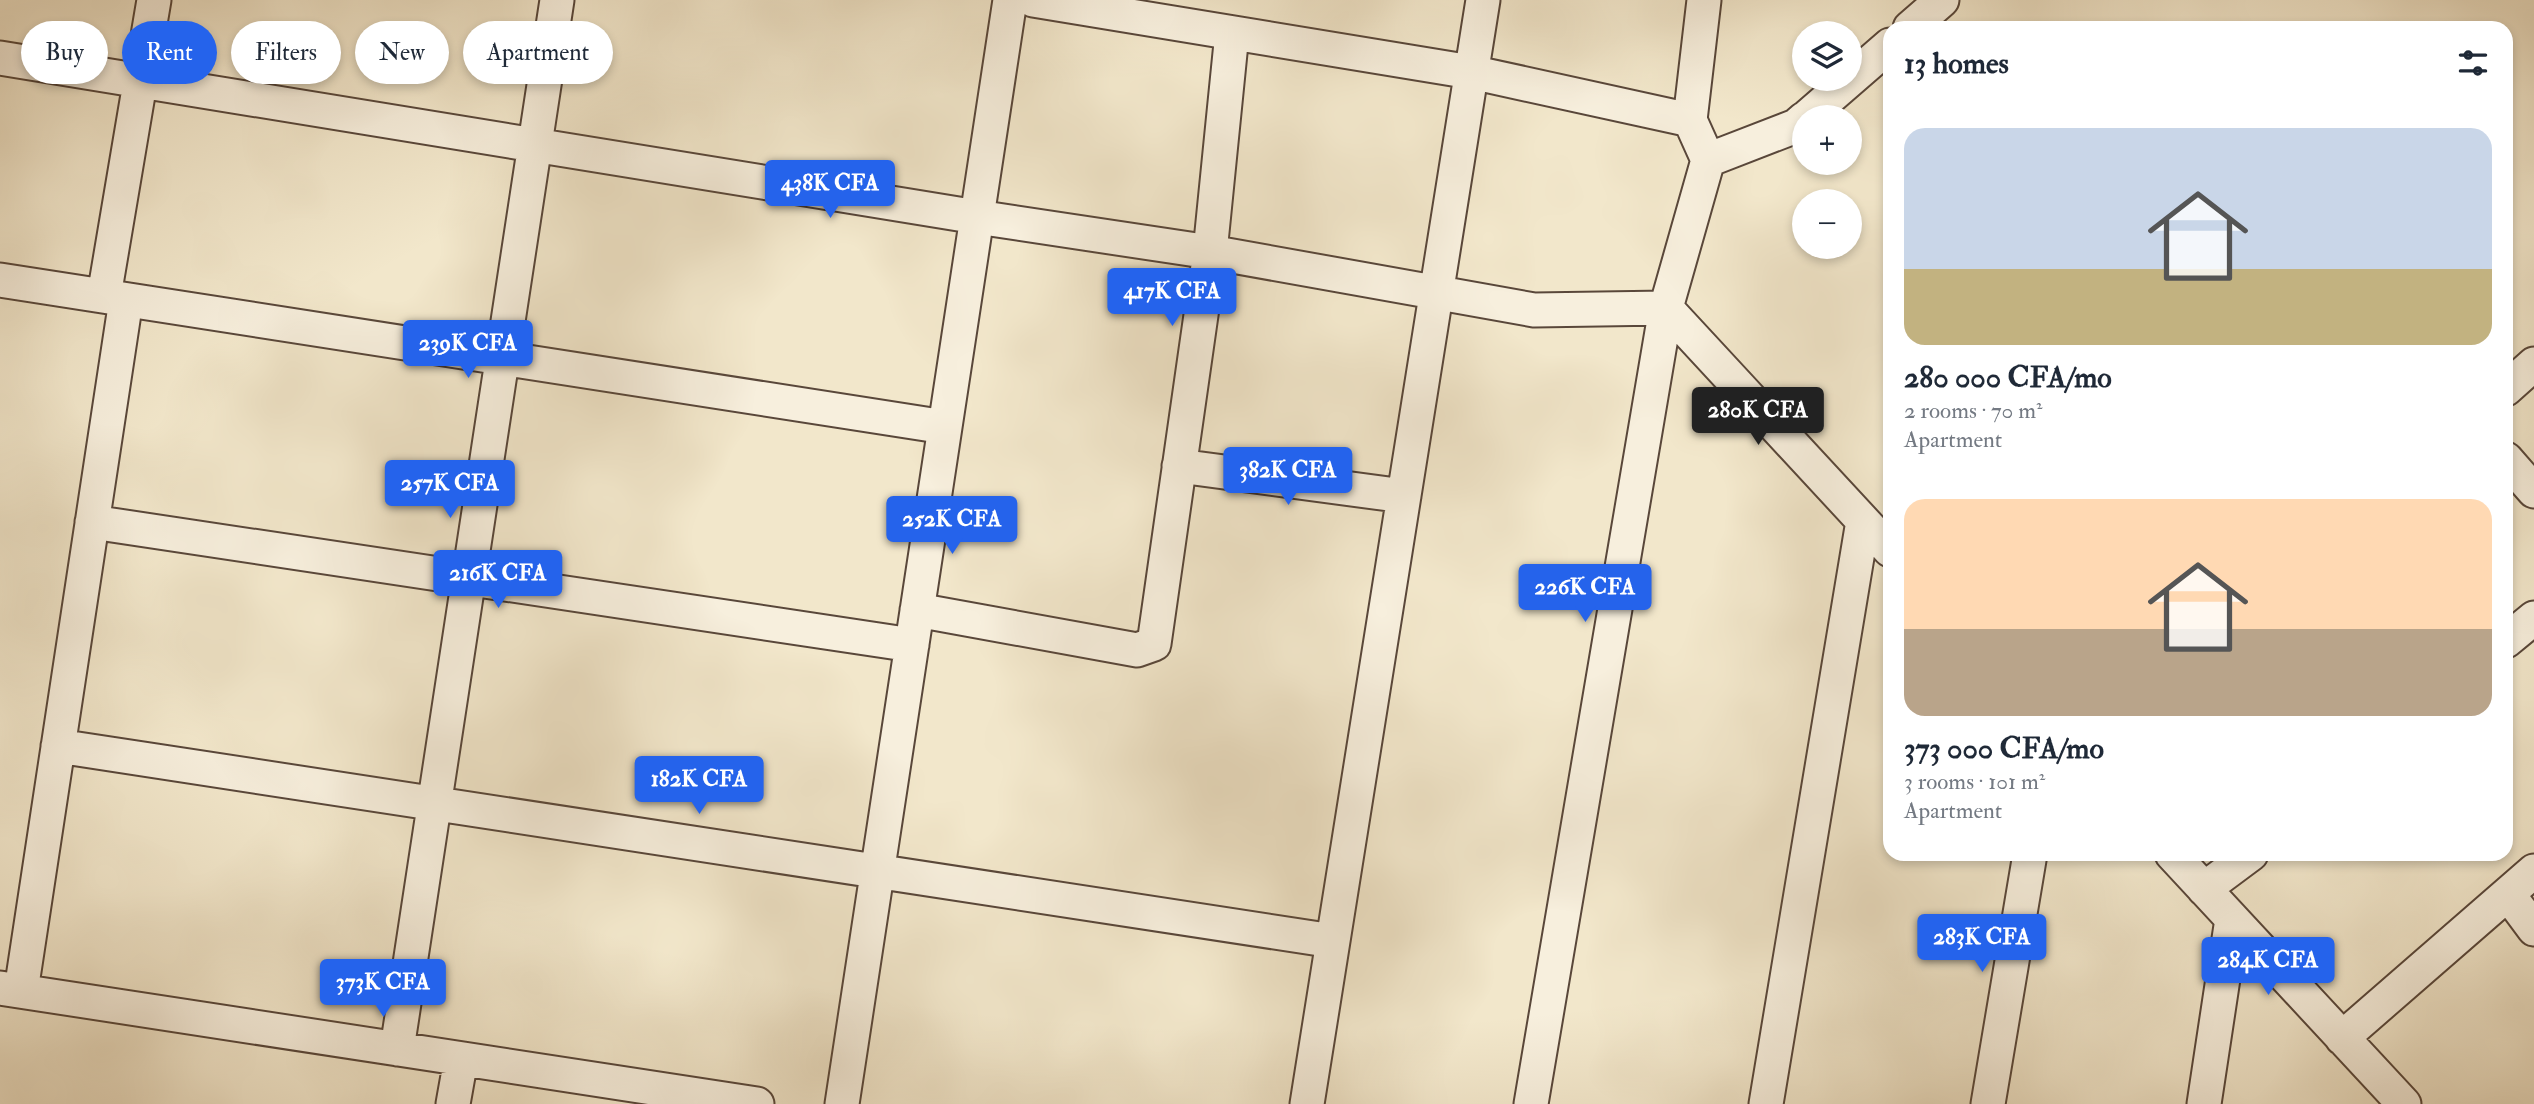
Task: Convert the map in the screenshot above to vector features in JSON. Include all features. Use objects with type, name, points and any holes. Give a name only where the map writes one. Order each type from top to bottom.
[{"type":"street","points":[[151,21],[154,0]]},
{"type":"street","points":[[397,1049],[557,0]]},
{"type":"street","points":[[842,1104],[1010,0]]},
{"type":"street","points":[[1033,0],[1471,72],[1690,120]]},
{"type":"street","points":[[1307,1104],[1483,0]]},
{"type":"street","points":[[1531,1104],[1666,308],[1708,160],[1690,120],[1704,0]]},
{"type":"street","points":[[1911,21],[1915,0]]},
{"type":"street","points":[[1918,21],[1942,0]]},
{"type":"street","points":[[917,610],[1137,650],[1154,644],[1210,252],[1232,33]]},
{"type":"street","points":[[1820,105],[1883,51]]},
{"type":"street","points":[[0,58],[122,77]]},
{"type":"street","points":[[141,84],[92,522],[58,746],[10,990],[757,1104]]},
{"type":"street","points":[[165,84],[977,217],[1210,252],[1534,310],[1666,308],[1883,542]]},
{"type":"street","points":[[1708,160],[1792,128]]},
{"type":"street","points":[[0,280],[945,427]]},
{"type":"street","points":[[2513,383],[2534,364]]},
{"type":"street","points":[[1179,466],[1404,496]]},
{"type":"street","points":[[2513,467],[2534,491]]},
{"type":"street","points":[[1766,1104],[1863,521]]},
{"type":"street","points":[[92,522],[912,645]]},
{"type":"street","points":[[2513,635],[2534,618]]},
{"type":"street","points":[[58,746],[1333,941]]},
{"type":"street","points":[[1988,1104],[2029,861]]},
{"type":"street","points":[[2178,861],[2404,1104]]},
{"type":"street","points":[[2204,889],[2242,861]]},
{"type":"street","points":[[2342,1038],[2534,871]]},
{"type":"street","points":[[2508,894],[2534,929]]},
{"type":"street","points":[[2204,1104],[2232,919]]},
{"type":"street","points":[[453,1104],[461,1059]]}]
